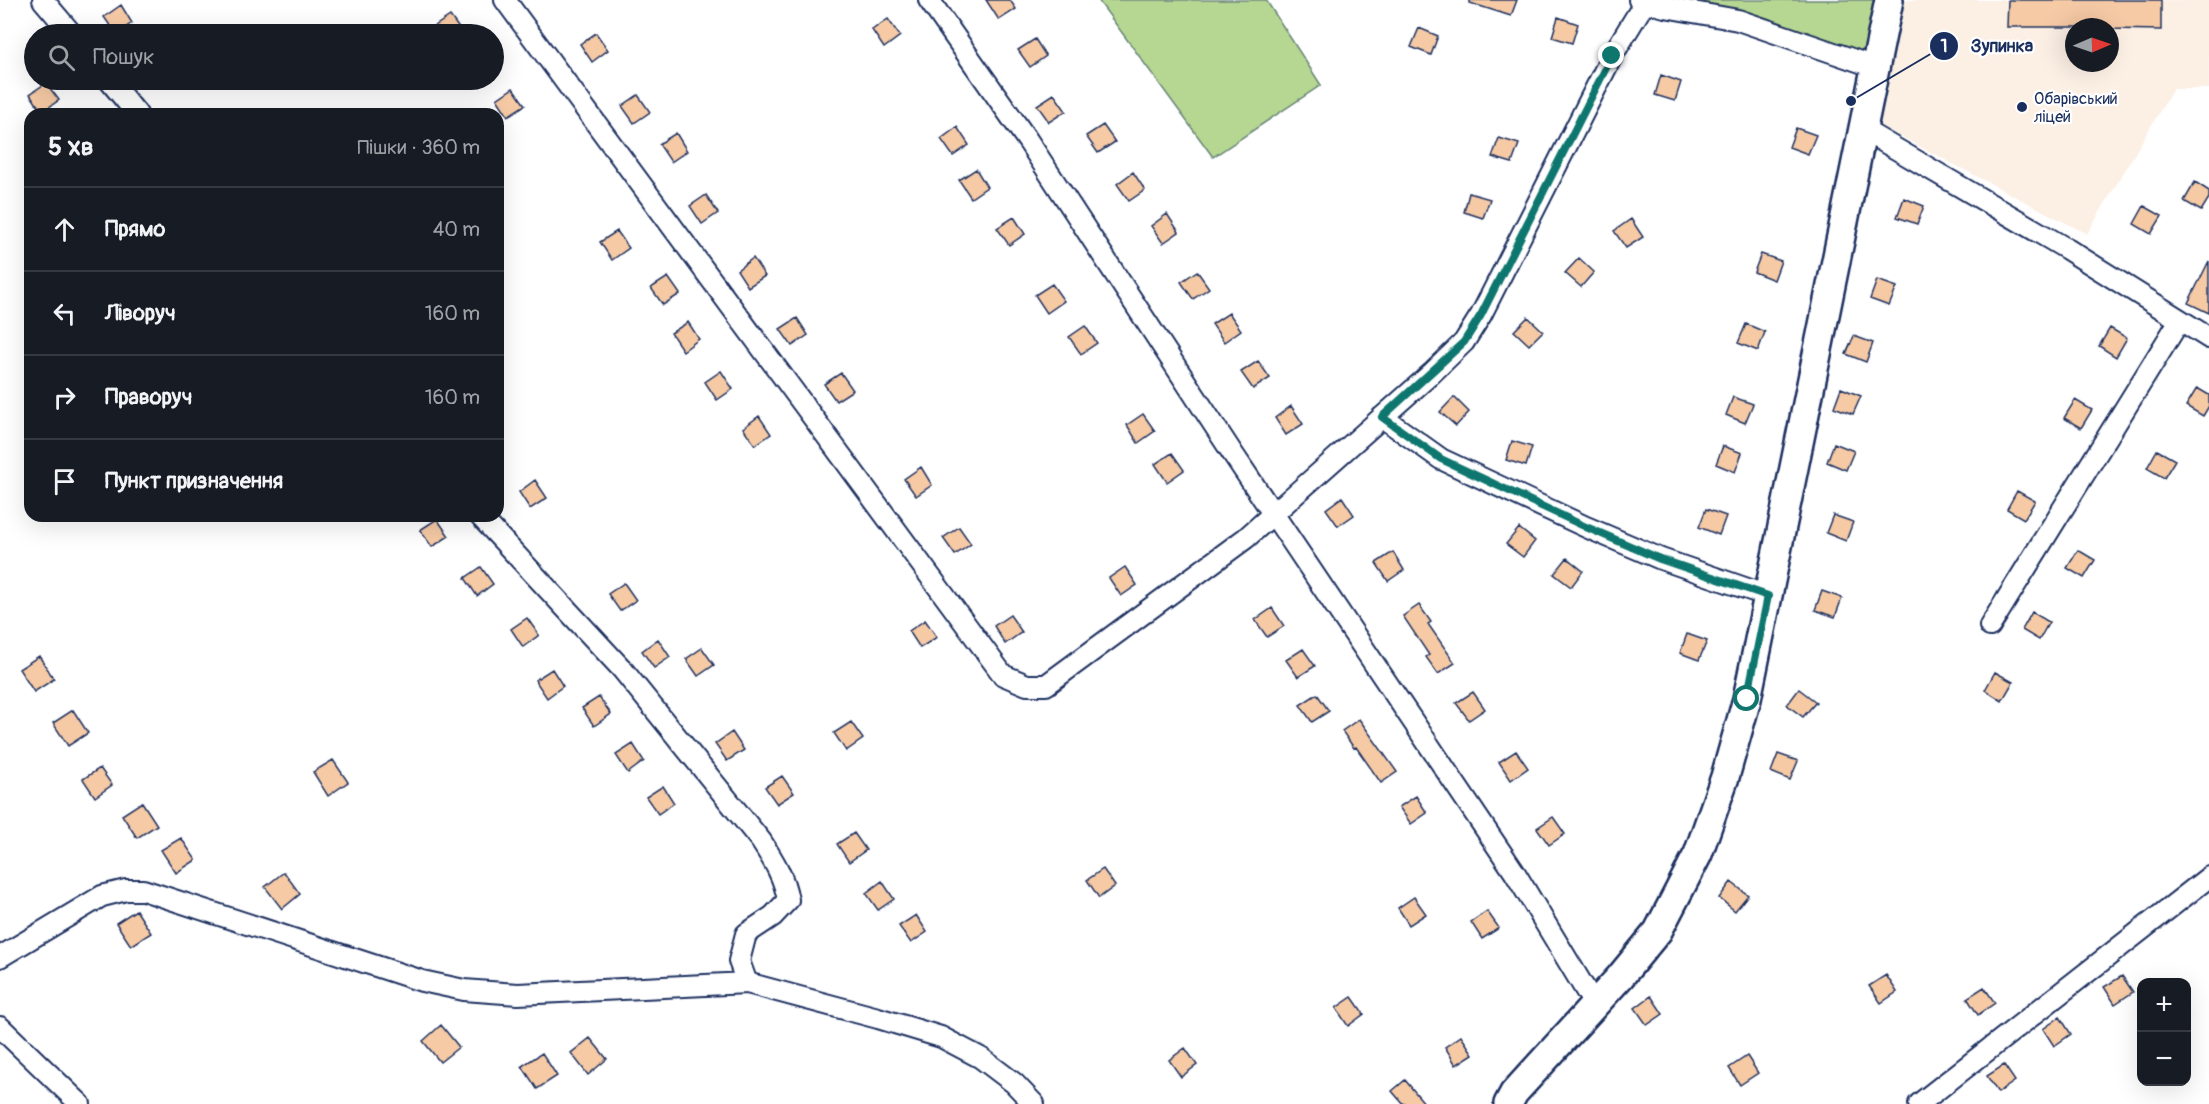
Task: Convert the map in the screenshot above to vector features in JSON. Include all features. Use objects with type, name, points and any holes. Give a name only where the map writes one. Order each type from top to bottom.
[{"type":"street","points":[[43,0],[63,24]]},
{"type":"street","points":[[505,0],[1003,675],[1027,685],[1046,685],[1246,537],[1464,342],[1481,315],[1642,1],[1738,20],[1875,67]]},
{"type":"street","points":[[929,0],[1028,141],[1273,514],[1515,873],[1594,1004]]},
{"type":"street","points":[[1508,1104],[1514,1093],[1620,977],[1658,931],[1698,854],[1725,777],[1747,699],[1889,0]]},
{"type":"street","points":[[117,90],[132,108]]},
{"type":"street","points":[[1862,129],[2067,249],[2209,338]]},
{"type":"street","points":[[1990,626],[2180,320]]},
{"type":"street","points":[[1382,417],[1441,459],[1575,522],[1660,559],[1768,596]]},
{"type":"street","points":[[486,522],[622,669],[761,841],[776,864],[785,882],[788,900],[773,916],[746,934],[739,961],[747,983]]},
{"type":"street","points":[[1918,1104],[2209,877]]},
{"type":"street","points":[[0,957],[102,896],[126,890],[143,890],[422,981],[464,990],[518,994],[747,983],[941,1037],[981,1058],[1014,1083],[1034,1104]]},
{"type":"street","points":[[0,1028],[80,1104]]},
{"type":"shaded area","name":"Обарівський ліцей","points":[[1902,0],[2209,0],[2209,89],[2173,89],[2087,234],[1877,124]]},
{"type":"green space","points":[[1098,0],[1266,0],[1321,85],[1213,157]]},
{"type":"green space","points":[[1644,0],[1889,0],[1875,67]]},
{"type":"building","points":[[986,0],[1010,0],[1016,9],[999,20]]},
{"type":"building","points":[[1470,0],[1517,0],[1511,16],[1470,3]]},
{"type":"building","points":[[2008,0],[2161,0],[2161,30],[2119,29],[2119,18],[2065,18],[2065,27],[2007,27]]},
{"type":"building","points":[[121,5],[132,23],[109,24],[104,17]]},
{"type":"building","points":[[450,16],[456,24],[438,24]]},
{"type":"building","points":[[1558,17],[1578,24],[1572,43],[1552,37]]},
{"type":"building","points":[[888,19],[900,36],[884,48],[872,30]]},
{"type":"building","points":[[1419,28],[1438,36],[1431,55],[1411,47]]},
{"type":"building","points":[[596,33],[608,50],[592,62],[580,44]]},
{"type":"building","points":[[1035,39],[1046,56],[1030,67],[1018,50]]},
{"type":"building","points":[[1661,75],[1681,82],[1675,101],[1655,95]]},
{"type":"building","points":[[513,88],[525,105],[508,116],[497,99]]},
{"type":"building","points":[[36,90],[51,90],[59,100],[48,108],[39,108],[30,94]]},
{"type":"building","points":[[1054,94],[1066,111],[1049,122],[1037,105]]},
{"type":"building","points":[[638,95],[650,112],[634,123],[622,106]]},
{"type":"building","points":[[1103,125],[1115,142],[1098,153],[1086,136]]},
{"type":"building","points":[[957,127],[969,145],[953,156],[941,139]]},
{"type":"building","points":[[1796,128],[1816,135],[1808,154],[1789,147]]},
{"type":"building","points":[[676,133],[687,151],[671,162],[659,144]]},
{"type":"building","points":[[1499,138],[1519,144],[1512,163],[1492,157]]},
{"type":"building","points":[[976,169],[987,187],[971,198],[959,180]]},
{"type":"building","points":[[1133,172],[1145,190],[1129,201],[1117,184]]},
{"type":"building","points":[[2195,182],[2209,191],[2209,198],[2201,211],[2184,201]]},
{"type":"building","points":[[1469,193],[1490,199],[1483,218],[1464,212]]},
{"type":"building","points":[[706,195],[718,213],[702,224],[690,206]]},
{"type":"building","points":[[1904,198],[1924,206],[1917,224],[1897,217]]},
{"type":"building","points":[[2144,206],[2162,216],[2151,234],[2134,224]]},
{"type":"building","points":[[1167,214],[1179,232],[1163,243],[1151,226]]},
{"type":"building","points":[[1014,217],[1025,234],[1009,245],[997,228]]},
{"type":"building","points":[[1631,219],[1643,237],[1626,248],[1614,231]]},
{"type":"building","points":[[617,231],[629,248],[612,260],[600,242]]},
{"type":"building","points":[[1761,254],[1781,261],[1774,280],[1754,272]]},
{"type":"building","points":[[753,258],[765,276],[748,287],[737,270]]},
{"type":"building","points":[[1579,258],[1594,272],[1581,287],[1565,273]]},
{"type":"building","points":[[2209,261],[2209,313],[2188,303]]},
{"type":"building","points":[[1197,271],[1209,288],[1193,299],[1181,282]]},
{"type":"building","points":[[668,277],[680,294],[663,305],[651,288]]},
{"type":"building","points":[[1877,280],[1897,287],[1889,306],[1870,299]]},
{"type":"building","points":[[1052,284],[1064,301],[1047,313],[1035,295]]},
{"type":"building","points":[[1229,313],[1241,330],[1224,342],[1212,324]]},
{"type":"building","points":[[1528,317],[1543,331],[1529,345],[1514,331]]},
{"type":"building","points":[[797,318],[808,335],[792,346],[780,329]]},
{"type":"building","points":[[688,322],[699,339],[683,351],[671,333]]},
{"type":"building","points":[[1746,324],[1765,332],[1758,351],[1738,343]]},
{"type":"building","points":[[1085,326],[1097,343],[1081,354],[1069,337]]},
{"type":"building","points":[[2110,328],[2127,338],[2116,357],[2099,346]]},
{"type":"building","points":[[1854,336],[1873,343],[1866,362],[1846,354]]},
{"type":"building","points":[[1258,361],[1270,378],[1253,389],[1241,372]]},
{"type":"building","points":[[721,371],[733,389],[717,400],[705,382]]},
{"type":"building","points":[[841,373],[853,390],[836,401],[824,384]]},
{"type":"building","points":[[1841,388],[1861,396],[1853,414],[1834,407]]},
{"type":"building","points":[[2197,388],[2209,395],[2209,406],[2203,416],[2186,406]]},
{"type":"building","points":[[1454,397],[1469,412],[1456,426],[1440,412]]},
{"type":"building","points":[[1733,397],[1753,404],[1745,423],[1726,415]]},
{"type":"building","points":[[2075,400],[2092,410],[2081,428],[2064,418]]},
{"type":"building","points":[[1291,406],[1303,424],[1286,435],[1275,418]]},
{"type":"building","points":[[1143,414],[1155,431],[1138,443],[1127,425]]},
{"type":"building","points":[[759,416],[771,434],[755,445],[743,428]]},
{"type":"building","points":[[1512,441],[1532,447],[1526,466],[1506,460]]},
{"type":"building","points":[[1834,443],[1854,451],[1846,470],[1827,462]]},
{"type":"building","points":[[1723,446],[1742,453],[1735,472],[1716,464]]},
{"type":"building","points":[[2157,450],[2175,460],[2164,478],[2147,468]]},
{"type":"building","points":[[1172,453],[1184,470],[1167,482],[1155,464]]},
{"type":"building","points":[[921,467],[932,485],[916,496],[904,479]]},
{"type":"building","points":[[535,480],[547,498],[530,509],[519,492]]},
{"type":"building","points":[[2017,491],[2035,501],[2024,519],[2007,509]]},
{"type":"building","points":[[1342,497],[1354,515],[1338,526],[1326,509]]},
{"type":"building","points":[[1706,509],[1726,516],[1719,535],[1699,527]]},
{"type":"building","points":[[1833,515],[1853,522],[1846,541],[1826,533]]},
{"type":"building","points":[[432,522],[439,522],[449,536],[432,547],[420,530]]},
{"type":"building","points":[[959,527],[971,544],[955,555],[943,538]]},
{"type":"building","points":[[1519,528],[1535,541],[1523,557],[1506,544]]},
{"type":"building","points":[[2078,550],[2095,560],[2084,578],[2067,568]]},
{"type":"building","points":[[1393,552],[1404,570],[1388,581],[1376,563]]},
{"type":"building","points":[[1567,558],[1583,571],[1571,587],[1554,574]]},
{"type":"building","points":[[481,567],[493,584],[477,596],[465,578]]},
{"type":"building","points":[[1125,567],[1137,585],[1121,596],[1109,578]]},
{"type":"building","points":[[624,583],[636,600],[620,611],[608,594]]},
{"type":"building","points":[[1822,591],[1842,598],[1835,617],[1815,610]]},
{"type":"building","points":[[1419,605],[1431,622],[1428,624],[1455,663],[1438,674],[1426,657],[1429,655],[1403,616]]},
{"type":"building","points":[[1272,608],[1284,626],[1267,637],[1255,620]]},
{"type":"building","points":[[2032,612],[2049,622],[2039,640],[2022,630]]},
{"type":"building","points":[[1010,615],[1022,632],[1005,644],[994,626]]},
{"type":"building","points":[[527,618],[539,635],[523,647],[511,629]]},
{"type":"building","points":[[925,620],[937,637],[920,648],[909,631]]},
{"type":"building","points":[[1687,634],[1707,641],[1699,660],[1680,653]]},
{"type":"building","points":[[658,639],[670,657],[654,668],[642,651]]},
{"type":"building","points":[[702,648],[714,665],[698,676],[686,659]]},
{"type":"building","points":[[1303,649],[1315,666],[1298,677],[1286,660]]},
{"type":"building","points":[[39,656],[54,679],[34,692],[19,669]]},
{"type":"building","points":[[552,669],[563,686],[547,698],[535,680]]},
{"type":"building","points":[[1995,672],[2013,682],[2002,701],[1985,690]]},
{"type":"building","points":[[1799,689],[1816,702],[1803,717],[1787,705]]},
{"type":"building","points":[[1473,692],[1485,709],[1469,720],[1456,703]]},
{"type":"building","points":[[1317,694],[1329,711],[1312,722],[1300,705]]},
{"type":"building","points":[[599,697],[611,714],[594,726],[582,708]]},
{"type":"building","points":[[73,710],[88,733],[68,746],[53,723]]},
{"type":"building","points":[[1359,719],[1397,772],[1381,783],[1342,731]]},
{"type":"building","points":[[851,722],[863,739],[846,751],[834,733]]},
{"type":"building","points":[[732,732],[744,750],[727,761],[715,744]]},
{"type":"building","points":[[633,744],[644,761],[628,773],[616,755]]},
{"type":"building","points":[[1516,751],[1528,768],[1511,780],[1499,762]]},
{"type":"building","points":[[1778,754],[1798,761],[1790,780],[1771,772]]},
{"type":"building","points":[[333,760],[348,782],[328,796],[313,772]]},
{"type":"building","points":[[100,768],[112,785],[95,797],[83,779]]},
{"type":"building","points":[[782,776],[794,793],[777,804],[765,787]]},
{"type":"building","points":[[663,786],[674,803],[658,814],[646,797]]},
{"type":"building","points":[[1416,796],[1427,813],[1411,824],[1399,807]]},
{"type":"building","points":[[142,802],[157,825],[137,838],[122,815]]},
{"type":"building","points":[[1553,817],[1565,834],[1549,845],[1537,828]]},
{"type":"building","points":[[854,833],[866,850],[849,862],[837,844]]},
{"type":"building","points":[[181,838],[196,860],[176,873],[161,850]]},
{"type":"building","points":[[1103,869],[1115,886],[1099,898],[1087,880]]},
{"type":"building","points":[[284,872],[300,894],[282,909],[265,887]]},
{"type":"building","points":[[882,881],[894,899],[878,910],[866,893]]},
{"type":"building","points":[[1731,882],[1748,895],[1735,911],[1719,898]]},
{"type":"building","points":[[1414,897],[1426,914],[1409,925],[1398,908]]},
{"type":"building","points":[[136,910],[151,933],[131,946],[116,923]]},
{"type":"building","points":[[1487,911],[1499,928],[1482,939],[1471,922]]},
{"type":"building","points":[[916,915],[927,932],[911,943],[899,926]]},
{"type":"building","points":[[1886,975],[1897,992],[1881,1003],[1869,986]]},
{"type":"building","points":[[2122,976],[2133,992],[2115,1004],[2104,987]]},
{"type":"building","points":[[1984,987],[1995,1003],[1978,1015],[1967,998]]},
{"type":"building","points":[[1651,996],[1663,1014],[1647,1025],[1635,1008]]},
{"type":"building","points":[[1352,997],[1364,1014],[1348,1026],[1336,1008]]},
{"type":"building","points":[[2060,1017],[2071,1034],[2054,1046],[2043,1029]]},
{"type":"building","points":[[441,1025],[459,1047],[440,1062],[423,1041]]},
{"type":"building","points":[[1461,1036],[1473,1054],[1456,1065],[1445,1047]]},
{"type":"building","points":[[590,1038],[607,1059],[588,1075],[571,1053]]},
{"type":"building","points":[[1185,1048],[1197,1065],[1181,1077],[1169,1060]]},
{"type":"building","points":[[542,1053],[557,1076],[537,1089],[522,1066]]},
{"type":"building","points":[[1747,1056],[1758,1073],[1740,1085],[1729,1068]]},
{"type":"building","points":[[2004,1065],[2015,1081],[1998,1093],[1987,1076]]},
{"type":"building","points":[[1405,1080],[1425,1104],[1403,1104],[1392,1091]]},
{"type":"place","name":"Зупинка","points":[[1851,101]]},
{"type":"place","name":"Обарівський ліцей","points":[[2022,107]]},
{"type":"route","points":[[1612,56],[1481,315],[1464,342],[1382,417],[1441,459],[1586,527],[1660,559],[1768,596],[1747,699]]}]
